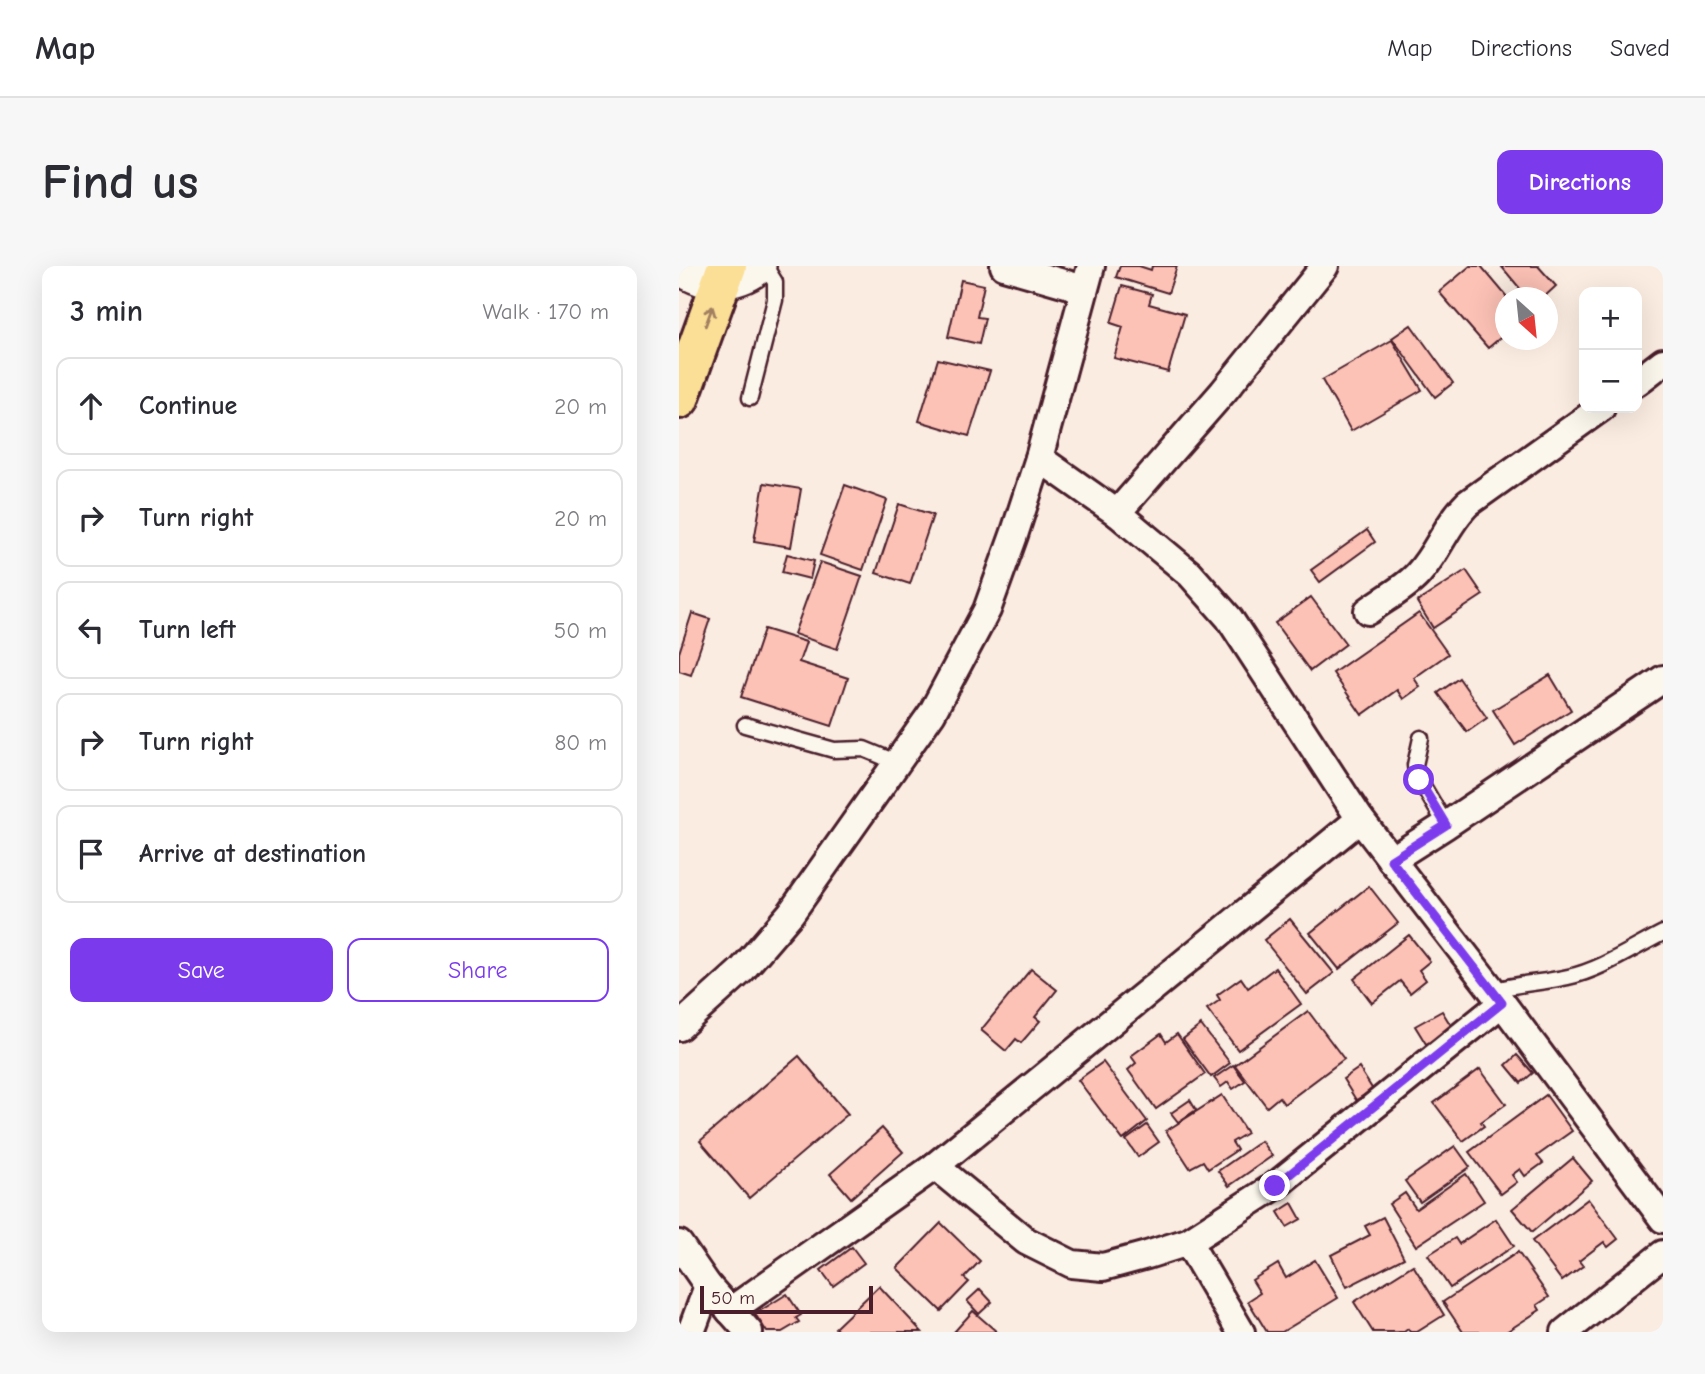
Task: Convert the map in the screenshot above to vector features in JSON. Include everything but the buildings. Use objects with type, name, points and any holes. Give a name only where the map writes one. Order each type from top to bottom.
[{"type":"highway","points":[[679,399],[725,273]]},
{"type":"street","points":[[682,266],[691,273],[710,280],[725,273],[747,274],[757,266]]},
{"type":"street","points":[[679,1027],[742,970],[791,913],[932,713],[987,610],[1039,458],[1088,278],[1004,266]]},
{"type":"street","points":[[1117,513],[1223,392],[1325,266]]},
{"type":"street","points":[[1642,378],[1663,362]]},
{"type":"street","points":[[1368,611],[1417,575],[1438,547],[1454,516],[1468,503],[1594,413]]},
{"type":"street","points":[[1039,458],[1117,513],[1190,574],[1229,618],[1360,819],[1663,1219]]},
{"type":"street","points":[[1391,860],[1663,679]]},
{"type":"street","points":[[730,1311],[935,1166],[1360,819]]},
{"type":"street","points":[[935,1166],[1027,1241],[1072,1264],[1103,1267],[1188,1242],[1275,1186],[1497,997]]},
{"type":"street","points":[[1188,1242],[1241,1332]]},
{"type":"street","points":[[679,1244],[708,1286],[749,1332]]},
{"type":"street","points":[[1565,1332],[1663,1254]]},
{"type":"street","points":[[691,1332],[708,1286]]},
{"type":"lane","points":[[750,398],[775,300],[775,282],[765,266]]},
{"type":"lane","points":[[745,725],[834,750],[864,749],[898,763]]},
{"type":"lane","points":[[1421,738],[1415,765],[1416,774],[1446,825]]},
{"type":"lane","points":[[1497,997],[1512,985],[1570,977],[1607,962],[1663,933]]},
{"type":"route","points":[[1275,1186],[1502,1003],[1391,860],[1446,825],[1419,780]]}]
